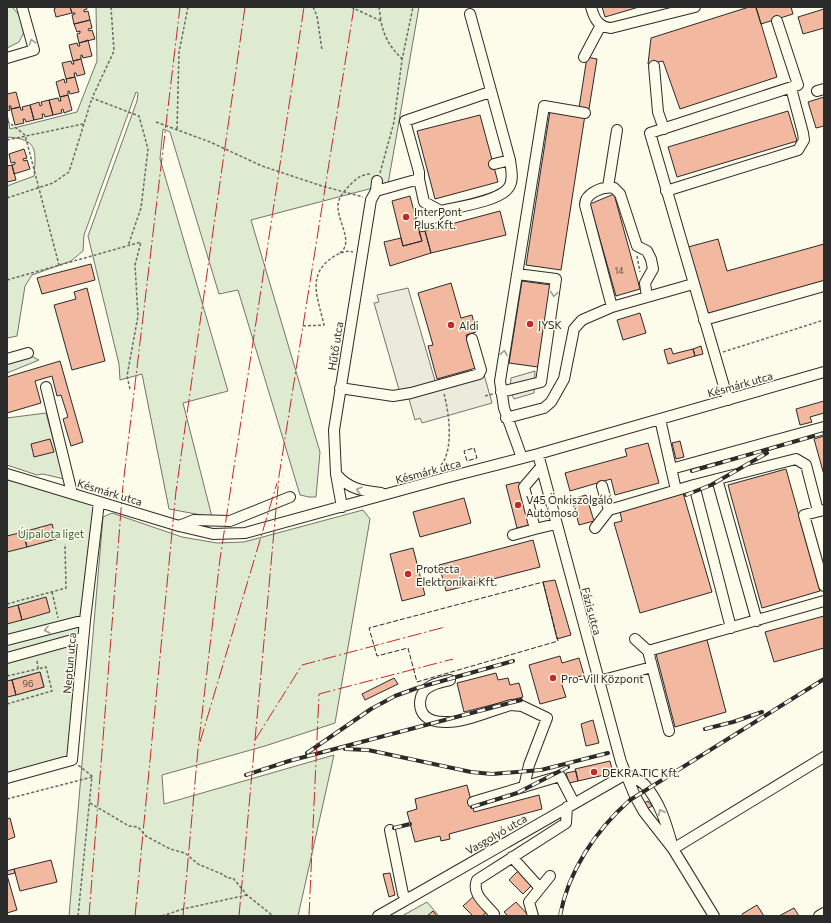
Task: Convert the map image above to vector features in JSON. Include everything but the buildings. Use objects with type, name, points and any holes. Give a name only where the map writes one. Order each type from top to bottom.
[{"type":"street","points":[[7,58],[34,50],[22,7]]},
{"type":"street","points":[[591,7],[594,17],[601,25],[612,28],[695,7]]},
{"type":"street","points":[[420,222],[434,218],[441,211],[500,196],[504,193],[511,182],[512,174],[510,160],[490,92],[470,14]]},
{"type":"street","points":[[728,400],[650,133],[798,86],[777,21]]},
{"type":"street","points":[[584,57],[601,25]]},
{"type":"street","points":[[654,66],[658,112],[664,129]]},
{"type":"street","points":[[666,191],[798,150],[804,140],[791,88]]},
{"type":"street","points":[[441,211],[424,202],[419,172],[405,121],[490,92]]},
{"type":"street","points":[[522,458],[506,418],[500,381],[544,106],[585,113]]},
{"type":"street","points":[[608,187],[617,130]]},
{"type":"street","points":[[494,164],[510,160]]},
{"type":"street","points":[[378,178],[376,191],[419,179]]},
{"type":"street","points":[[612,307],[585,205],[585,200],[589,195],[608,187],[614,188],[620,194],[637,246],[647,251],[652,259],[653,269],[645,283],[647,296]]},
{"type":"street","name":"Hűtő utca","points":[[342,507],[336,474],[334,430],[361,254],[371,200],[376,191]]},
{"type":"street","points":[[501,392],[541,382],[556,280],[517,274]]},
{"type":"street","points":[[506,418],[544,408],[549,404],[564,379],[576,326],[582,320],[612,307],[693,284]]},
{"type":"street","points":[[704,320],[824,286]]},
{"type":"street","points":[[340,388],[393,396],[441,385],[480,372],[472,339]]},
{"type":"street","points":[[7,359],[28,353]]},
{"type":"street","name":"Késmárk utca","points":[[7,474],[179,526],[213,534],[245,534],[538,454],[824,372]]},
{"type":"street","points":[[46,387],[72,493]]},
{"type":"street","points":[[660,419],[676,490]]},
{"type":"street","points":[[671,469],[824,427]]},
{"type":"street","name":"Fázis utca","points":[[538,454],[598,681],[626,774],[644,812],[673,849]]},
{"type":"street","points":[[595,528],[609,510],[694,485],[796,459],[806,465],[821,510],[804,515],[824,586]]},
{"type":"street","points":[[535,529],[524,487],[541,467]]},
{"type":"street","points":[[336,474],[346,484],[360,491],[387,494]]},
{"type":"street","points":[[717,479],[757,621]]},
{"type":"street","name":"Késmárk utca","points":[[7,480],[38,483]]},
{"type":"street","points":[[694,485],[731,628]]},
{"type":"street","points":[[602,486],[609,510]]},
{"type":"street","points":[[179,526],[194,520],[230,521],[290,497]]},
{"type":"street","name":"Neptun utca","points":[[72,760],[83,637],[99,502]]},
{"type":"street","points":[[513,535],[556,524]]},
{"type":"street","points":[[648,651],[824,601]]},
{"type":"street","points":[[7,640],[85,620]]},
{"type":"street","points":[[7,658],[83,637]]},
{"type":"street","points":[[635,639],[648,651],[669,731]]},
{"type":"street","points":[[598,681],[652,667]]},
{"type":"street","points":[[450,680],[429,686],[424,690],[420,704],[422,712],[426,717],[433,720],[446,722],[511,705],[522,706],[547,718],[529,765],[524,788]]},
{"type":"street","points":[[673,849],[824,756]]},
{"type":"street","points":[[7,778],[72,760]]},
{"type":"street","points":[[626,774],[644,784],[662,812],[673,849],[714,916]]},
{"type":"street","name":"Vasgolyó utca","points":[[378,916],[626,774]]},
{"type":"street","points":[[473,802],[560,776],[570,805],[566,823],[479,877],[476,882],[477,895],[494,914]]},
{"type":"street","points":[[390,830],[397,881],[403,894],[408,899]]},
{"type":"street","points":[[512,857],[540,888]]},
{"type":"street","points":[[533,916],[529,902],[550,876]]},
{"type":"street","points":[[819,916],[824,913]]},
{"type":"path","points":[[7,198],[39,189],[64,177],[69,172],[92,98],[114,51],[111,7]]},
{"type":"path","points":[[177,129],[180,52],[188,7]]},
{"type":"path","points":[[313,7],[317,16],[322,50]]},
{"type":"path","points":[[351,7],[381,21]]},
{"type":"path","points":[[379,7],[384,36],[392,50],[402,60]]},
{"type":"path","points":[[337,255],[346,246],[338,210],[339,202],[344,191],[360,177],[366,174],[378,178],[394,122],[402,60],[412,7]]},
{"type":"path","points":[[92,98],[139,116],[145,136],[148,149],[141,208],[128,246]]},
{"type":"path","points":[[7,122],[25,135],[59,265]]},
{"type":"path","points":[[156,122],[177,129],[262,166],[322,186],[353,192],[371,200]]},
{"type":"path","points":[[7,140],[25,135],[84,124]]},
{"type":"path","points":[[7,280],[141,242],[135,265],[138,316],[127,376],[130,389]]},
{"type":"path","points":[[637,246],[636,258],[641,276],[645,283]]},
{"type":"path","points":[[303,326],[324,325],[316,288],[318,271],[325,263],[347,250],[361,254]]},
{"type":"path","points":[[714,355],[824,320]]},
{"type":"path","points":[[441,385],[450,414],[447,459],[441,465]]},
{"type":"path","points":[[7,604],[66,588],[65,544]]},
{"type":"path","points":[[7,676],[38,668]]},
{"type":"path","points":[[72,760],[92,776]]},
{"type":"path","points":[[7,799],[92,776]]},
{"type":"path","points":[[78,916],[92,776]]},
{"type":"path","points":[[90,803],[129,826],[138,827],[146,836],[158,843],[185,853],[198,864],[224,875],[227,878],[233,878],[247,895],[273,916]]},
{"type":"path","points":[[162,916],[183,909],[247,895]]},
{"type":"green space","points":[[7,7],[12,7],[20,16],[25,30],[19,42],[7,48]]},
{"type":"green space","points":[[96,7],[419,7],[388,184],[251,220],[320,452],[316,497],[300,495],[238,290],[219,294],[170,132],[163,129],[160,159],[228,391],[183,403],[212,517],[169,509],[142,374],[120,380],[119,364],[88,236],[137,101],[138,93],[136,92],[84,235],[83,251],[71,261],[32,275],[25,286],[17,336],[7,338],[7,186],[34,176],[35,153],[30,143],[25,140],[7,137],[7,114],[10,129],[77,112],[97,61]]},
{"type":"green space","points":[[31,356],[39,360],[7,373],[7,363]]},
{"type":"green space","points":[[46,413],[64,479],[43,474],[37,475],[7,465],[7,418]]},
{"type":"green space","name":"Újpalota liget","points":[[7,480],[99,502],[72,760],[7,778],[7,697],[44,687],[40,672],[7,681]]},
{"type":"green space","points":[[363,510],[370,519],[335,723],[265,746],[162,775],[164,804],[334,755],[298,916],[69,916],[103,517],[112,513],[182,537],[217,543],[244,542]]},
{"type":"green space","points":[[427,902],[439,916],[402,916]]},
{"type":"shaded area","points":[[408,288],[436,384],[483,371],[492,403],[422,423],[420,418],[415,420],[409,399],[402,400],[374,303],[379,302],[377,295]]},
{"type":"shaded area","points":[[535,371],[534,393],[514,399],[510,390],[511,378]]},
{"type":"railway","points":[[692,471],[824,433]]},
{"type":"railway","points":[[686,495],[711,485],[767,453]]},
{"type":"railway","points":[[307,753],[371,709],[395,696],[417,688],[513,661]]},
{"type":"railway","points":[[560,916],[570,883],[585,852],[606,824],[630,800],[824,679]]},
{"type":"railway","points":[[246,775],[289,761],[521,700]]},
{"type":"railway","points":[[705,729],[733,722],[762,712]]},
{"type":"railway","points":[[345,749],[368,750],[471,772],[492,774],[541,770],[608,753]]},
{"type":"railway","points":[[472,807],[517,793],[568,767]]},
{"type":"railway","points":[[394,828],[410,824]]},
{"type":"fence","points":[[474,448],[477,458],[467,461],[464,451],[474,448]]},
{"type":"fence","points":[[543,582],[558,641],[417,682],[408,648],[377,656],[369,628],[543,582]]},
{"type":"power","points":[[89,916],[123,485],[180,7]]},
{"type":"power","points":[[135,916],[176,491],[245,7]]},
{"type":"power","points":[[183,916],[198,749],[220,559],[304,7]]},
{"type":"power","points":[[239,916],[279,476],[354,7]]},
{"type":"power","points":[[200,742],[277,483]]},
{"type":"power","points":[[255,740],[302,665],[445,627]]},
{"type":"power","points":[[309,916],[319,694],[453,659]]},
{"type":"place","name":"InterPont Plus Kft.","points":[[406,217]]},
{"type":"place","name":"JYSK","points":[[530,324]]},
{"type":"place","name":"Aldi","points":[[451,325]]},
{"type":"place","name":"V45 Önkiszolgáló Autómosó","points":[[518,505]]},
{"type":"place","name":"Protecta Elektronikai Kft.","points":[[408,574]]},
{"type":"place","name":"Pro-Vill Központ","points":[[553,678]]},
{"type":"place","name":"DEKRA TIC Kft.","points":[[594,772]]}]
